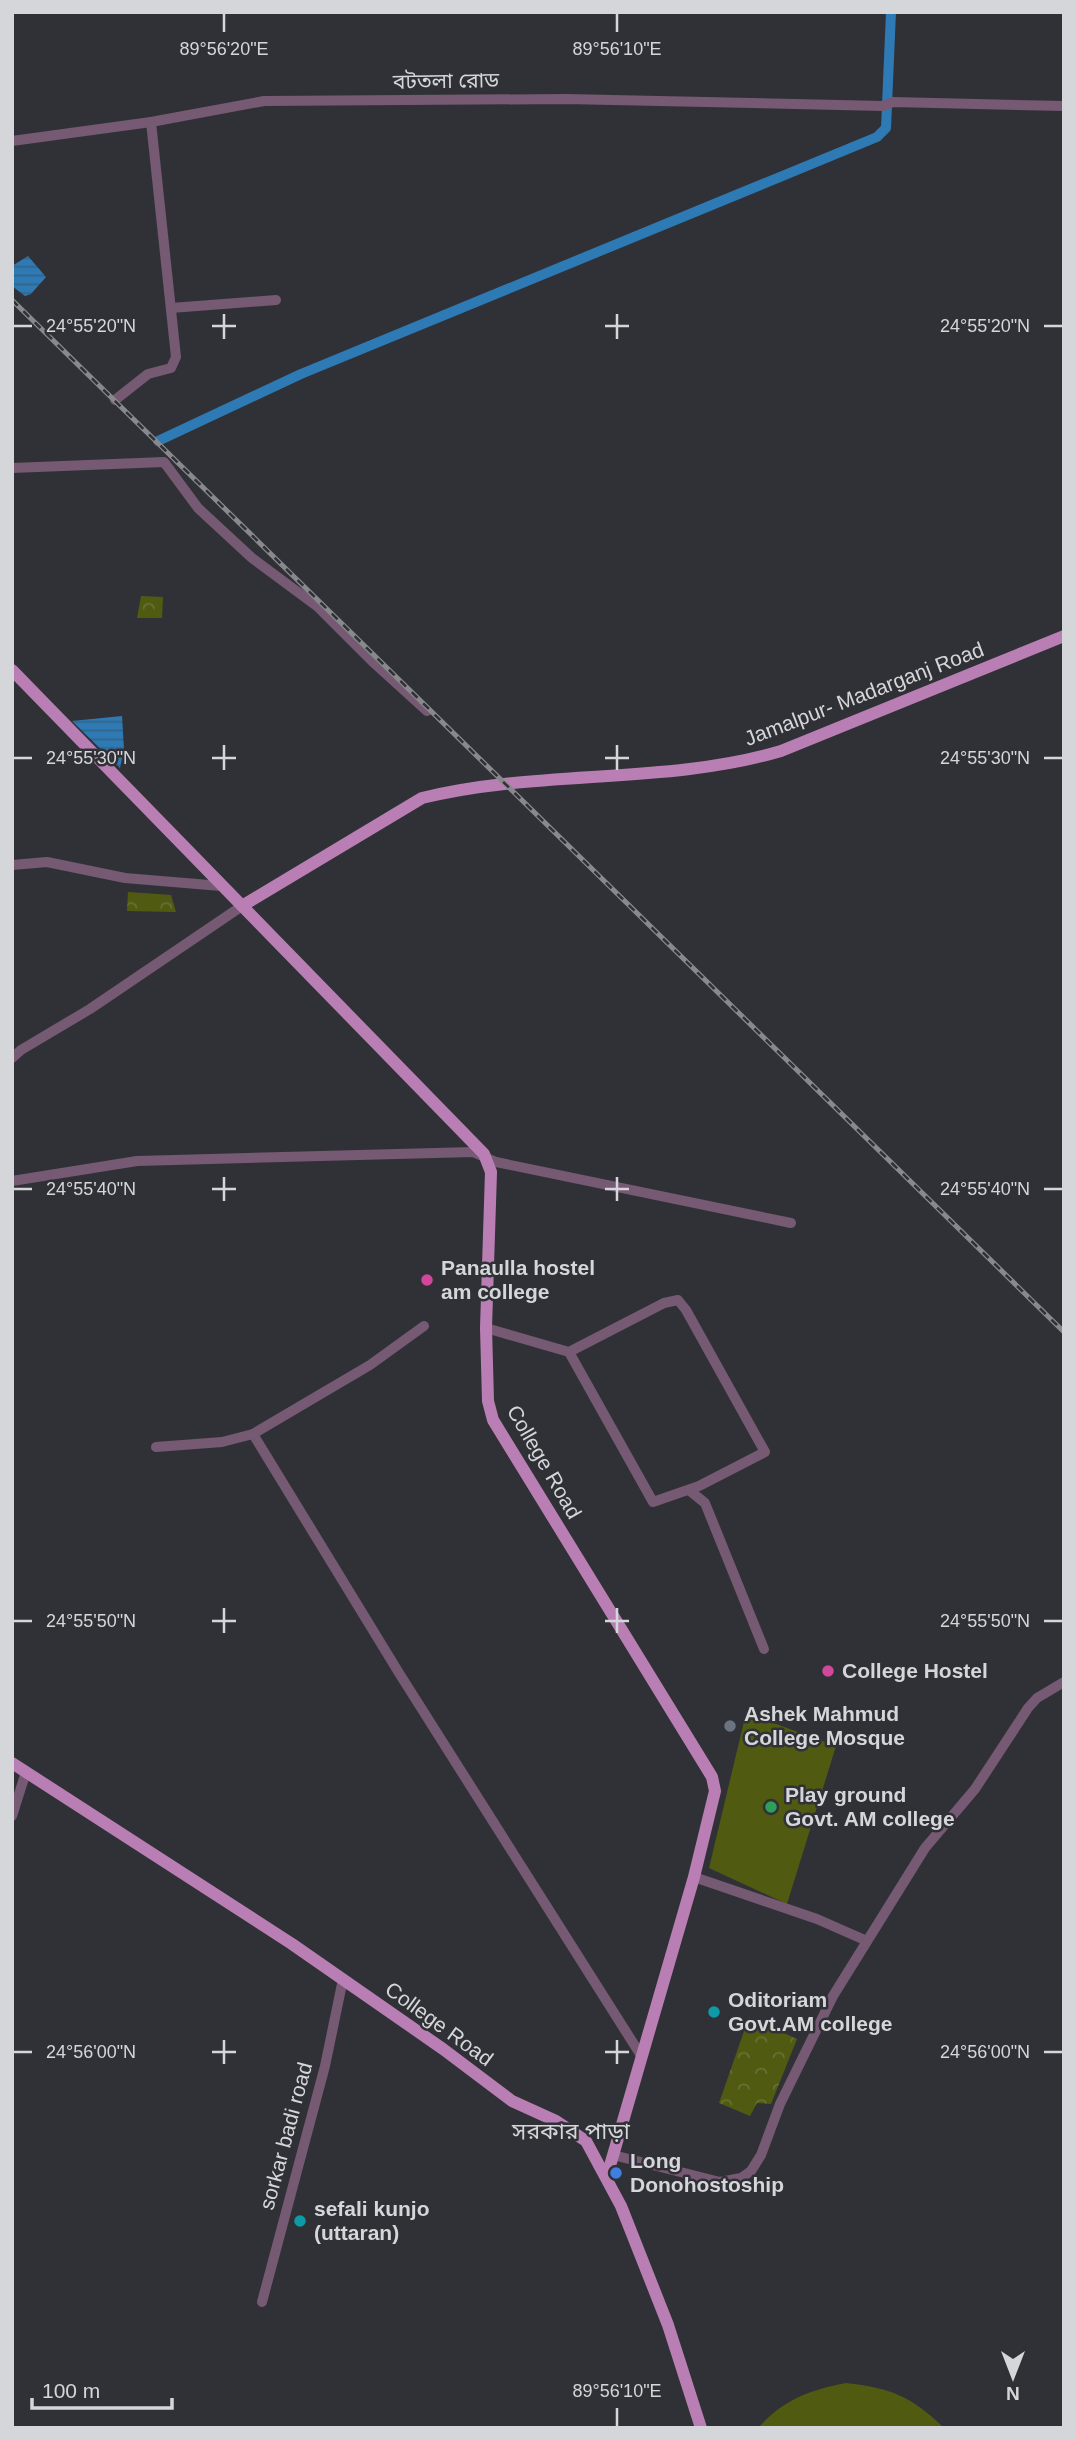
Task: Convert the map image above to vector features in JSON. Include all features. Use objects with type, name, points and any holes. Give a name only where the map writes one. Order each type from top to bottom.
[{"type":"main road","name":"Jamalpur- Madarganj Road","points":[[242,906],[422,798],[449,792],[534,782],[741,763],[781,751],[1064,636]]},
{"type":"main road","points":[[12,670],[484,1154],[491,1172],[486,1328]]},
{"type":"main road","name":"College Road","points":[[486,1328],[488,1401],[493,1420],[712,1777],[715,1791],[694,1877],[607,2176]]},
{"type":"main road","name":"College Road","points":[[12,1763],[119,1829],[343,1979],[512,2101],[556,2121],[586,2141],[607,2176],[668,2325],[701,2428]]},
{"type":"street","name":"বটতলা রোড","points":[[12,141],[150,122],[264,101],[566,99],[1064,106]]},
{"type":"street","points":[[115,400],[148,374],[171,368],[176,357],[150,122]]},
{"type":"street","points":[[171,308],[276,300]]},
{"type":"street","points":[[12,468],[164,462],[198,508],[252,558],[318,607],[427,711]]},
{"type":"street","points":[[12,865],[47,862],[125,878],[221,886]]},
{"type":"street","points":[[12,1058],[21,1049],[90,1009],[242,906]]},
{"type":"street","points":[[12,1181],[136,1161],[484,1154],[496,1162],[791,1223]]},
{"type":"street","points":[[486,1328],[569,1352],[664,1303],[678,1300],[765,1452],[689,1490],[653,1502],[569,1352]]},
{"type":"street","points":[[156,1447],[222,1442],[253,1434],[358,1372],[424,1326]]},
{"type":"street","points":[[253,1434],[399,1672],[642,2057]]},
{"type":"street","points":[[705,1503],[709,1481]]},
{"type":"street","points":[[689,1490],[705,1503],[764,1649]]},
{"type":"street","points":[[613,2155],[720,2182],[741,2178],[751,2171],[761,2155],[780,2104],[811,2036],[925,1848],[975,1789],[1028,1708],[1043,1694],[1064,1682]]},
{"type":"street","points":[[12,1816],[26,1772]]},
{"type":"street","points":[[694,1877],[817,1919],[867,1941]]},
{"type":"street","name":"sorkar badi road","points":[[262,2302],[325,2066],[343,1979]]},
{"type":"green space","points":[[141,596],[163,597],[162,618],[137,618]]},
{"type":"green space","points":[[128,892],[171,895],[176,912],[127,911]]},
{"type":"green space","name":"Play ground Govt. AM college","points":[[746,1713],[836,1746],[787,1904],[709,1868]]},
{"type":"green space","points":[[749,2017],[797,2039],[771,2104],[757,2103],[750,2116],[719,2103]]},
{"type":"green space","points":[[846,2383],[900,2395],[921,2408],[944,2428],[758,2428],[787,2403],[820,2389]]},
{"type":"water","points":[[28,256],[46,277],[31,294],[25,296],[12,286],[12,266]]},
{"type":"water","points":[[122,716],[124,749],[120,768],[72,721]]},
{"type":"waterway","points":[[158,441],[301,374],[877,137],[886,128],[891,12]]},
{"type":"railway","points":[[12,300],[1064,1332]]},
{"type":"place","name":"Panaulla hostel am college","points":[[427,1280]]},
{"type":"place","name":"College Hostel","points":[[828,1671]]},
{"type":"place","name":"Ashek Mahmud College Mosque","points":[[730,1726]]},
{"type":"place","name":"Play ground Govt. AM college","points":[[771,1807]]},
{"type":"place","name":"Oditoriam Govt.AM college","points":[[714,2012]]},
{"type":"place","name":"Long Donohostoship","points":[[616,2173]]},
{"type":"place","name":"sefali kunjo (uttaran)","points":[[300,2221]]},
{"type":"district","name":"সরকার পাড়া","points":[[571,2131]]}]
